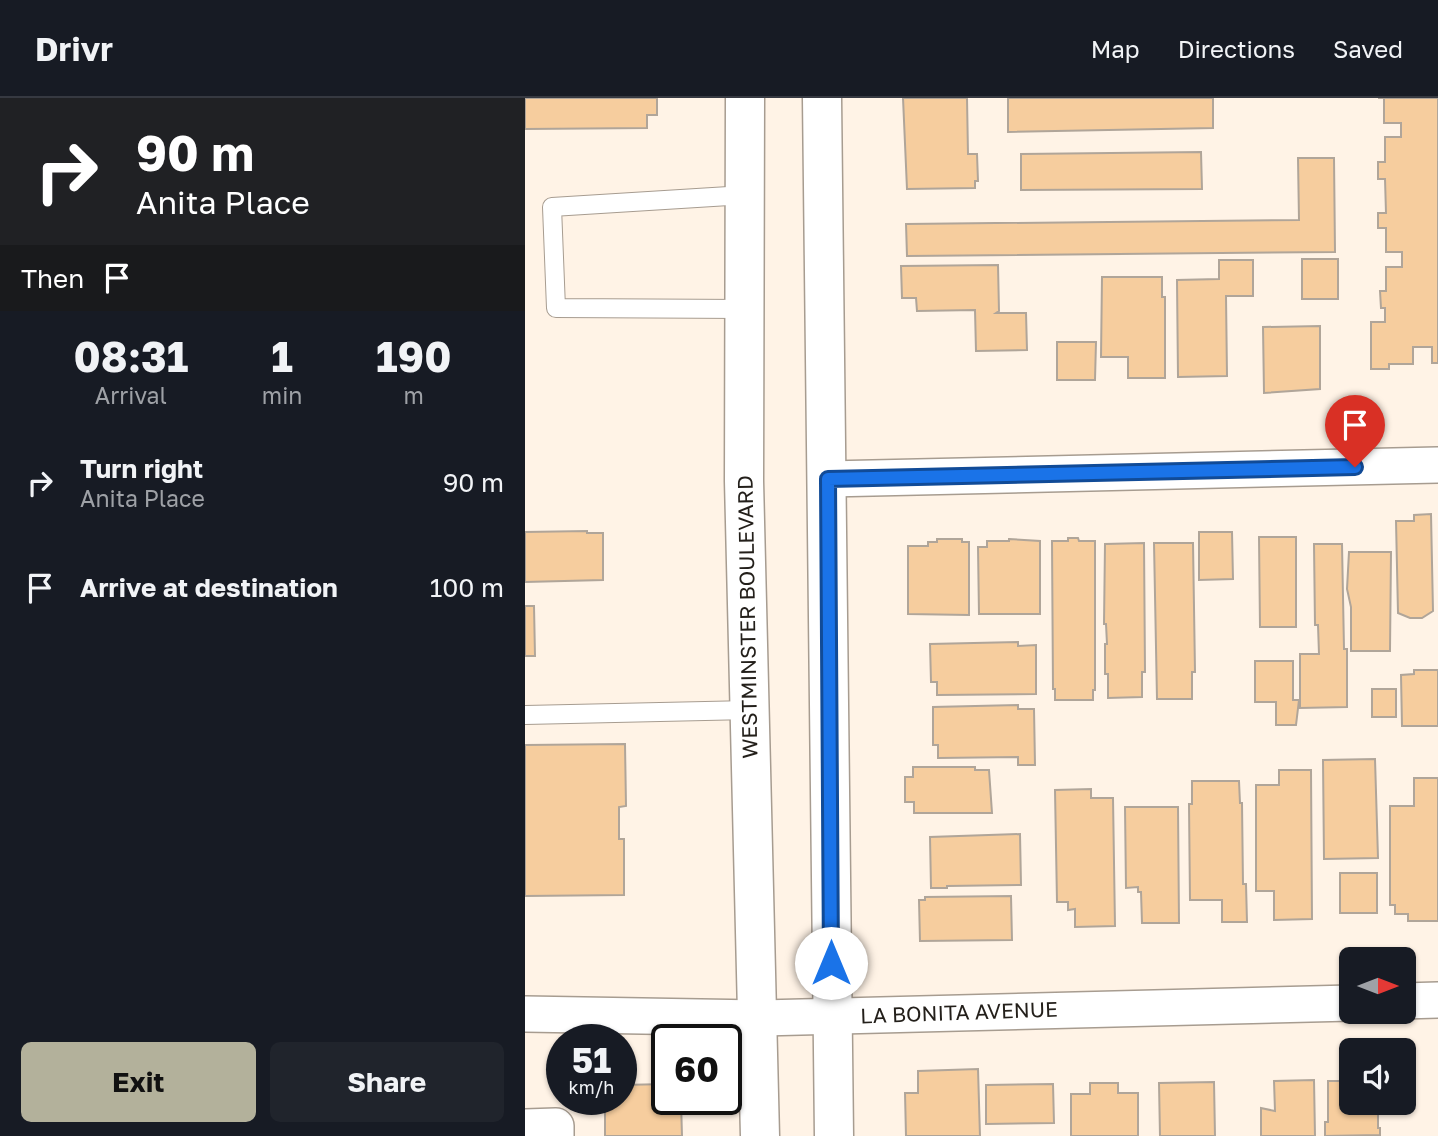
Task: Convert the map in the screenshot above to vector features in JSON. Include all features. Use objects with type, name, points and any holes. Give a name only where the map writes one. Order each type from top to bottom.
[{"type":"main road","name":"WESTMINSTER BOULEVARD","points":[[745,98],[744,481],[760,1136]]},
{"type":"main road","points":[[822,98],[834,1136]]},
{"type":"street","points":[[828,479],[1438,464]]},
{"type":"street","points":[[1416,1001],[1438,1000]]},
{"type":"street","name":"LA BONITA AVENUE","points":[[525,1014],[759,1018],[1339,1003]]},
{"type":"street","points":[[525,1126],[556,1126],[557,1136]]},
{"type":"lane","points":[[745,195],[552,207],[556,308],[745,309]]},
{"type":"lane","points":[[525,715],[750,710]]},
{"type":"building","points":[[525,98],[657,98],[657,115],[647,115],[647,128],[525,129]]},
{"type":"building","points":[[903,98],[967,98],[968,154],[977,154],[978,181],[975,181],[975,188],[907,189]]},
{"type":"building","points":[[1008,98],[1213,98],[1213,128],[1008,132]]},
{"type":"building","points":[[1384,98],[1438,98],[1438,363],[1432,363],[1432,347],[1413,347],[1413,364],[1389,364],[1389,369],[1371,369],[1371,322],[1385,322],[1385,308],[1381,308],[1380,291],[1386,291],[1386,267],[1402,267],[1402,252],[1386,252],[1386,228],[1378,228],[1378,213],[1386,213],[1385,179],[1378,179],[1378,162],[1385,162],[1385,137],[1401,137],[1401,123],[1384,123]]},
{"type":"building","points":[[1201,152],[1202,189],[1021,190],[1021,154]]},
{"type":"building","points":[[1298,158],[1334,158],[1335,252],[907,256],[906,224],[1299,220]]},
{"type":"building","points":[[1302,259],[1338,259],[1338,299],[1302,299]]},
{"type":"building","points":[[1219,260],[1253,260],[1253,296],[1226,296],[1227,376],[1178,377],[1177,280],[1219,279]]},
{"type":"building","points":[[998,265],[999,311],[996,313],[1026,313],[1027,350],[976,351],[975,310],[917,311],[916,298],[902,298],[901,266]]},
{"type":"building","points":[[1102,277],[1162,277],[1162,297],[1165,297],[1165,378],[1128,378],[1128,357],[1101,357]]},
{"type":"building","points":[[1320,326],[1320,389],[1264,393],[1263,327]]},
{"type":"building","points":[[1057,342],[1096,342],[1095,380],[1057,380]]},
{"type":"building","points":[[1431,514],[1433,611],[1422,618],[1410,618],[1398,613],[1396,521],[1414,521],[1414,515]]},
{"type":"building","points":[[525,532],[603,533],[603,580],[525,582]]},
{"type":"building","points":[[1199,532],[1232,532],[1233,579],[1199,580]]},
{"type":"building","points":[[1259,537],[1296,537],[1296,627],[1260,627]]},
{"type":"building","points":[[1068,538],[1095,541],[1093,700],[1055,700],[1053,689],[1052,541],[1068,541]]},
{"type":"building","points":[[937,539],[962,539],[962,542],[969,542],[969,615],[908,614],[908,546],[928,546],[928,542],[937,542]]},
{"type":"building","points":[[987,541],[1040,541],[1040,614],[979,614],[978,547],[987,547]]},
{"type":"building","points":[[1144,543],[1145,672],[1142,672],[1142,697],[1108,698],[1104,624],[1105,544]]},
{"type":"building","points":[[1154,543],[1193,543],[1195,672],[1192,672],[1192,699],[1157,699]]},
{"type":"building","points":[[1314,544],[1342,544],[1347,707],[1300,708],[1300,654],[1319,654],[1318,625],[1315,625]]},
{"type":"building","points":[[1349,552],[1391,552],[1390,651],[1351,651],[1351,607],[1347,589]]},
{"type":"building","points":[[525,606],[534,606],[535,656],[525,656]]},
{"type":"building","points":[[1018,642],[1018,646],[1036,645],[1036,694],[937,695],[937,682],[931,682],[930,644]]},
{"type":"building","points":[[1255,661],[1293,661],[1293,700],[1299,700],[1296,725],[1276,725],[1276,702],[1255,702]]},
{"type":"building","points":[[1414,670],[1438,670],[1438,726],[1402,726],[1401,675],[1414,674]]},
{"type":"building","points":[[1372,689],[1396,689],[1396,717],[1372,717]]},
{"type":"building","points":[[1018,705],[1018,709],[1034,709],[1035,765],[1018,765],[1018,757],[938,758],[938,745],[933,745],[933,707]]},
{"type":"building","points":[[625,744],[626,806],[619,807],[619,839],[624,839],[624,895],[525,896],[525,745]]},
{"type":"building","points":[[1375,759],[1378,858],[1324,859],[1323,760]]},
{"type":"building","points":[[913,767],[975,767],[975,770],[989,770],[992,813],[914,813],[914,802],[905,802],[905,777],[913,777]]},
{"type":"building","points":[[1279,770],[1311,770],[1312,919],[1274,920],[1274,891],[1256,891],[1256,785],[1279,785]]},
{"type":"building","points":[[1414,778],[1438,778],[1438,921],[1408,921],[1408,914],[1395,914],[1395,905],[1390,905],[1390,806],[1414,806]]},
{"type":"building","points":[[1192,781],[1239,781],[1247,922],[1222,922],[1222,900],[1190,900],[1189,804],[1192,804]]},
{"type":"building","points":[[1091,789],[1091,798],[1113,798],[1115,926],[1075,927],[1075,909],[1068,910],[1068,902],[1057,902],[1055,790]]},
{"type":"building","points":[[1125,807],[1178,807],[1179,923],[1142,923],[1141,892],[1138,892],[1138,887],[1126,888]]},
{"type":"building","points":[[1020,834],[1021,885],[931,888],[930,837]]},
{"type":"building","points":[[1340,873],[1377,873],[1377,913],[1340,913]]},
{"type":"building","points":[[1011,896],[1012,940],[920,941],[919,900],[925,900],[925,897]]},
{"type":"building","points":[[978,1069],[980,1136],[906,1136],[905,1093],[918,1093],[918,1071]]},
{"type":"building","points":[[1314,1080],[1315,1136],[1261,1136],[1261,1108],[1275,1111],[1274,1081]]},
{"type":"building","points":[[1328,1081],[1339,1081],[1339,1115],[1378,1115],[1380,1135],[1325,1136],[1325,1122],[1328,1122]]},
{"type":"building","points":[[1214,1082],[1215,1136],[1160,1136],[1159,1083]]},
{"type":"building","points":[[1090,1083],[1118,1083],[1118,1093],[1138,1093],[1138,1136],[1071,1136],[1071,1094],[1090,1094]]},
{"type":"building","points":[[651,1084],[651,1115],[681,1115],[682,1136],[605,1136],[605,1115],[637,1115],[637,1085]]},
{"type":"building","points":[[1053,1084],[1054,1123],[986,1124],[986,1085]]},
{"type":"route","points":[[831,963],[828,479],[1355,467]]}]
